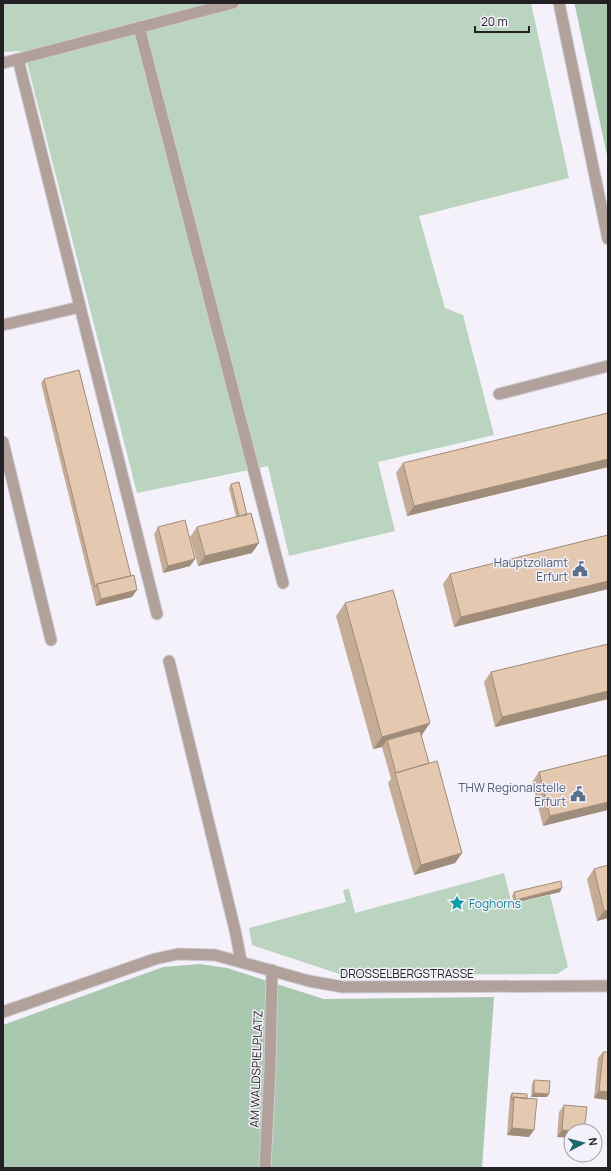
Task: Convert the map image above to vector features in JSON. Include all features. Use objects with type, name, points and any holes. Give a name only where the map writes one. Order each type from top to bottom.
[{"type":"street","points":[[3,63],[233,3]]},
{"type":"street","points":[[559,3],[608,239]]},
{"type":"street","points":[[139,28],[283,583]]},
{"type":"street","points":[[18,59],[157,614]]},
{"type":"street","points":[[3,325],[80,307]]},
{"type":"street","points":[[499,394],[608,366]]},
{"type":"street","points":[[3,442],[51,640]]},
{"type":"street","points":[[169,661],[235,930],[241,962]]},
{"type":"street","name":"DROSSELBERGSTRASSE","points":[[3,1012],[155,959],[178,954],[215,955],[309,981],[343,987],[608,986]]},
{"type":"street","name":"AM WALDSPIELPLATZ","points":[[265,1168],[270,1069],[272,970]]},
{"type":"green space","points":[[3,3],[531,3],[569,178],[419,216],[445,308],[463,315],[494,435],[378,462],[395,531],[289,556],[268,466],[137,493],[24,51],[3,52]]},
{"type":"green space","points":[[574,3],[608,3],[608,160],[575,6]]},
{"type":"green space","points":[[504,873],[512,904],[550,895],[568,967],[557,974],[342,975],[252,945],[249,928],[346,902],[343,890],[349,889],[355,913]]},
{"type":"green space","points":[[200,964],[227,968],[324,999],[494,997],[482,1168],[3,1168],[3,1025],[163,967]]},
{"type":"building","points":[[79,370],[131,576],[97,584],[95,587],[44,379]]},
{"type":"building","points":[[608,413],[608,459],[414,506],[403,463]]},
{"type":"building","points":[[239,482],[247,515],[239,516],[231,484]]},
{"type":"building","points":[[251,513],[259,543],[205,556],[197,527]]},
{"type":"building","points":[[185,520],[195,559],[168,566],[158,527]]},
{"type":"building","points":[[608,535],[608,581],[461,617],[450,574]]},
{"type":"building","points":[[134,575],[137,590],[101,599],[97,584]]},
{"type":"building","points":[[393,590],[430,723],[382,737],[345,603]]},
{"type":"building","points":[[608,644],[608,691],[502,717],[491,672]]},
{"type":"building","points":[[420,731],[429,763],[396,773],[387,740]]},
{"type":"building","points":[[608,755],[608,802],[550,816],[539,772]]},
{"type":"building","points":[[437,761],[462,853],[421,865],[395,773]]},
{"type":"building","points":[[608,865],[608,910],[604,911],[594,869]]},
{"type":"building","points":[[561,881],[562,888],[516,900],[514,892]]},
{"type":"building","points":[[603,1052],[608,1052],[608,1092],[599,1091]]},
{"type":"building","points":[[534,1080],[550,1081],[549,1094],[534,1093]]},
{"type":"building","points":[[512,1093],[527,1094],[527,1099],[514,1097],[512,1101]]},
{"type":"building","points":[[514,1097],[537,1099],[534,1130],[512,1128]]},
{"type":"building","points":[[564,1105],[587,1107],[585,1123],[563,1123],[562,1130]]},
{"type":"place","name":"Hauptzollamt Erfurt","points":[[580,569]]},
{"type":"place","name":"THW Regionalstelle Erfurt","points":[[578,794]]},
{"type":"place","name":"Foghorns","points":[[457,903]]}]
